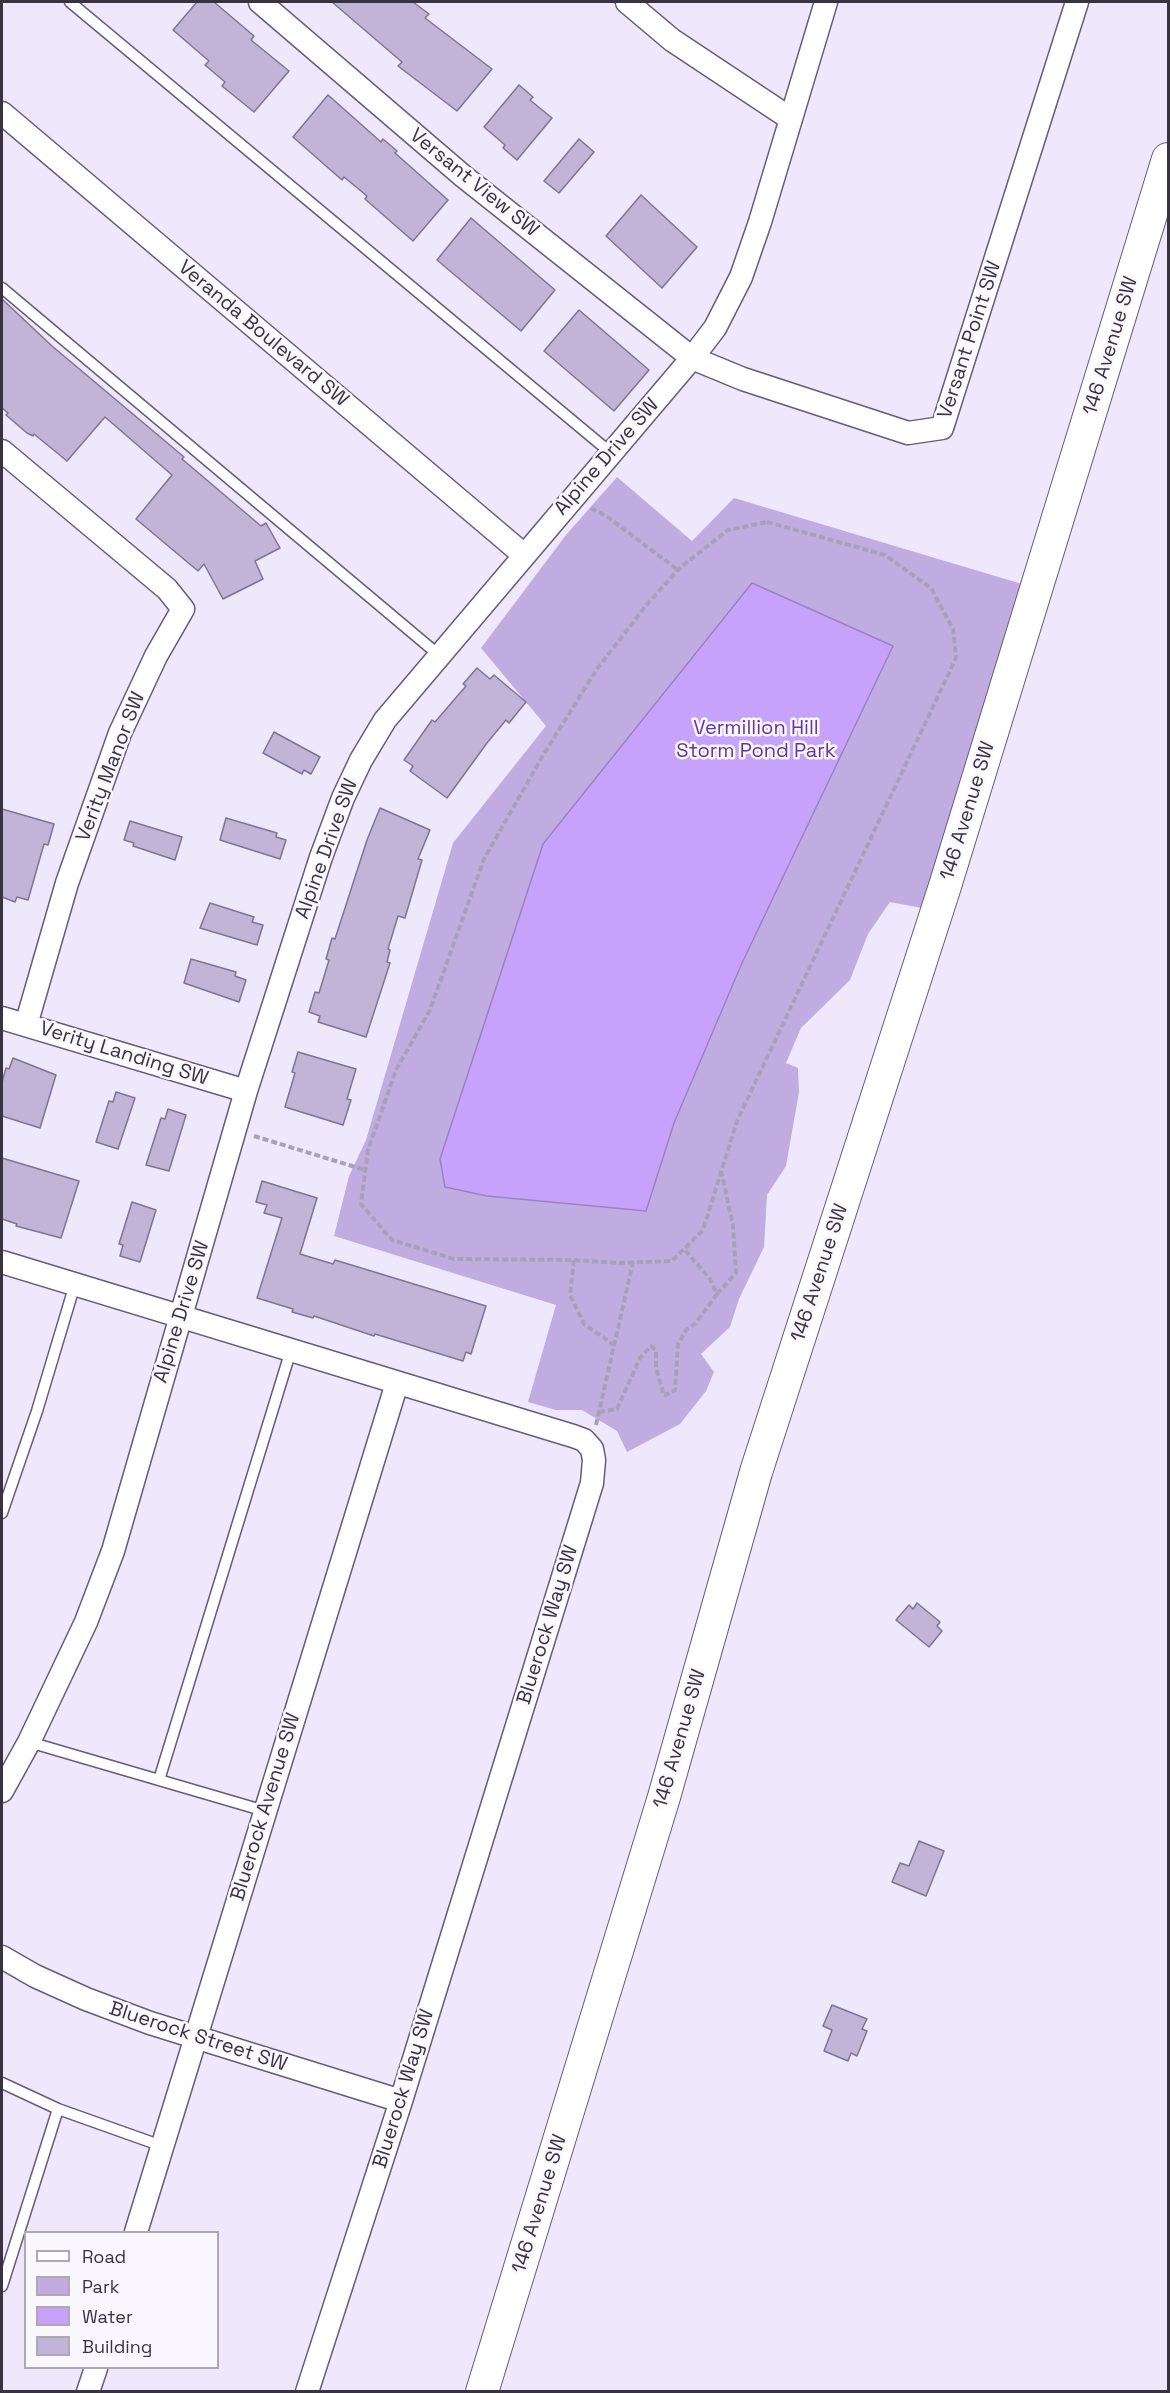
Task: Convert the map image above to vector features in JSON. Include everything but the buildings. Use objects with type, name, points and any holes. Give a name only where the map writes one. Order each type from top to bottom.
[{"type":"street","name":"Versant View SW","points":[[260,2],[463,176],[692,358]]},
{"type":"street","points":[[627,2],[672,40],[791,119]]},
{"type":"street","name":"Alpine Drive SW","points":[[2,1791],[29,1742],[86,1622],[113,1551],[234,1130],[321,857],[343,798],[361,760],[385,720],[715,328],[741,277],[760,222],[826,2]]},
{"type":"street","name":"Versant Point SW","points":[[692,358],[743,379],[908,433],[942,428],[1077,2]]},
{"type":"street","name":"Veranda Boulevard SW","points":[[2,114],[524,555]]},
{"type":"street","name":"146 Avenue SW","points":[[482,2391],[660,1809],[756,1472],[945,886],[1168,159]]},
{"type":"street","name":"Verity Manor SW","points":[[2,451],[167,589],[183,609],[156,656],[120,733],[67,883],[26,1025]]},
{"type":"street","name":"Verity Landing SW","points":[[2,1018],[246,1091]]},
{"type":"street","points":[[2,1262],[573,1436],[584,1440],[592,1449]]},
{"type":"street","name":"Bluerock Avenue SW","points":[[136,2231],[397,1383]]},
{"type":"street","name":"Bluerock Way SW","points":[[307,2391],[400,2101],[592,1483],[594,1460],[592,1449]]},
{"type":"street","name":"Bluerock Street SW","points":[[2,1957],[35,1976],[86,1999],[195,2039],[400,2101]]},
{"type":"street","points":[[88,2391],[95,2369]]},
{"type":"lane","points":[[70,2],[610,453]]},
{"type":"lane","points":[[2,288],[440,656]]},
{"type":"lane","points":[[2,1513],[37,1411],[75,1284]]},
{"type":"lane","points":[[159,1780],[291,1350]]},
{"type":"lane","points":[[29,1742],[265,1811]]},
{"type":"lane","points":[[2,2083],[58,2109],[162,2146]]},
{"type":"lane","points":[[2,2286],[58,2109]]},
{"type":"path","points":[[573,497],[609,518],[678,570]]},
{"type":"path","points":[[767,522],[885,555],[931,588],[952,628],[956,658],[737,1121],[703,1230],[672,1261],[454,1259],[392,1240],[361,1204],[368,1150],[396,1070],[430,1010],[484,860],[542,757],[597,669],[648,603],[678,570],[728,530],[767,522]]},
{"type":"path","points":[[234,1130],[365,1170]]},
{"type":"path","points":[[598,1412],[617,1409],[640,1358],[651,1346],[656,1350],[656,1368],[664,1396],[675,1390],[678,1344],[686,1330],[696,1323],[736,1273],[733,1226],[721,1172]]},
{"type":"path","points":[[684,1249],[708,1277],[717,1294]]},
{"type":"path","points":[[574,1260],[570,1295],[584,1324],[614,1345]]},
{"type":"path","points":[[592,1449],[598,1412],[633,1262]]},
{"type":"green space","name":"Vermillion Hill Storm Pond Park","points":[[617,477],[692,541],[734,498],[1022,584],[932,910],[890,902],[868,934],[850,980],[801,1028],[786,1063],[798,1068],[799,1092],[786,1166],[767,1195],[764,1247],[739,1299],[730,1327],[701,1354],[714,1372],[706,1391],[680,1424],[627,1452],[617,1431],[582,1410],[556,1410],[528,1402],[556,1305],[334,1236],[349,1176],[366,1140],[453,843],[546,726],[481,648],[566,535]]},
{"type":"water","points":[[752,583],[893,646],[742,963],[674,1123],[646,1211],[487,1196],[445,1187],[440,1159],[543,844]]}]
